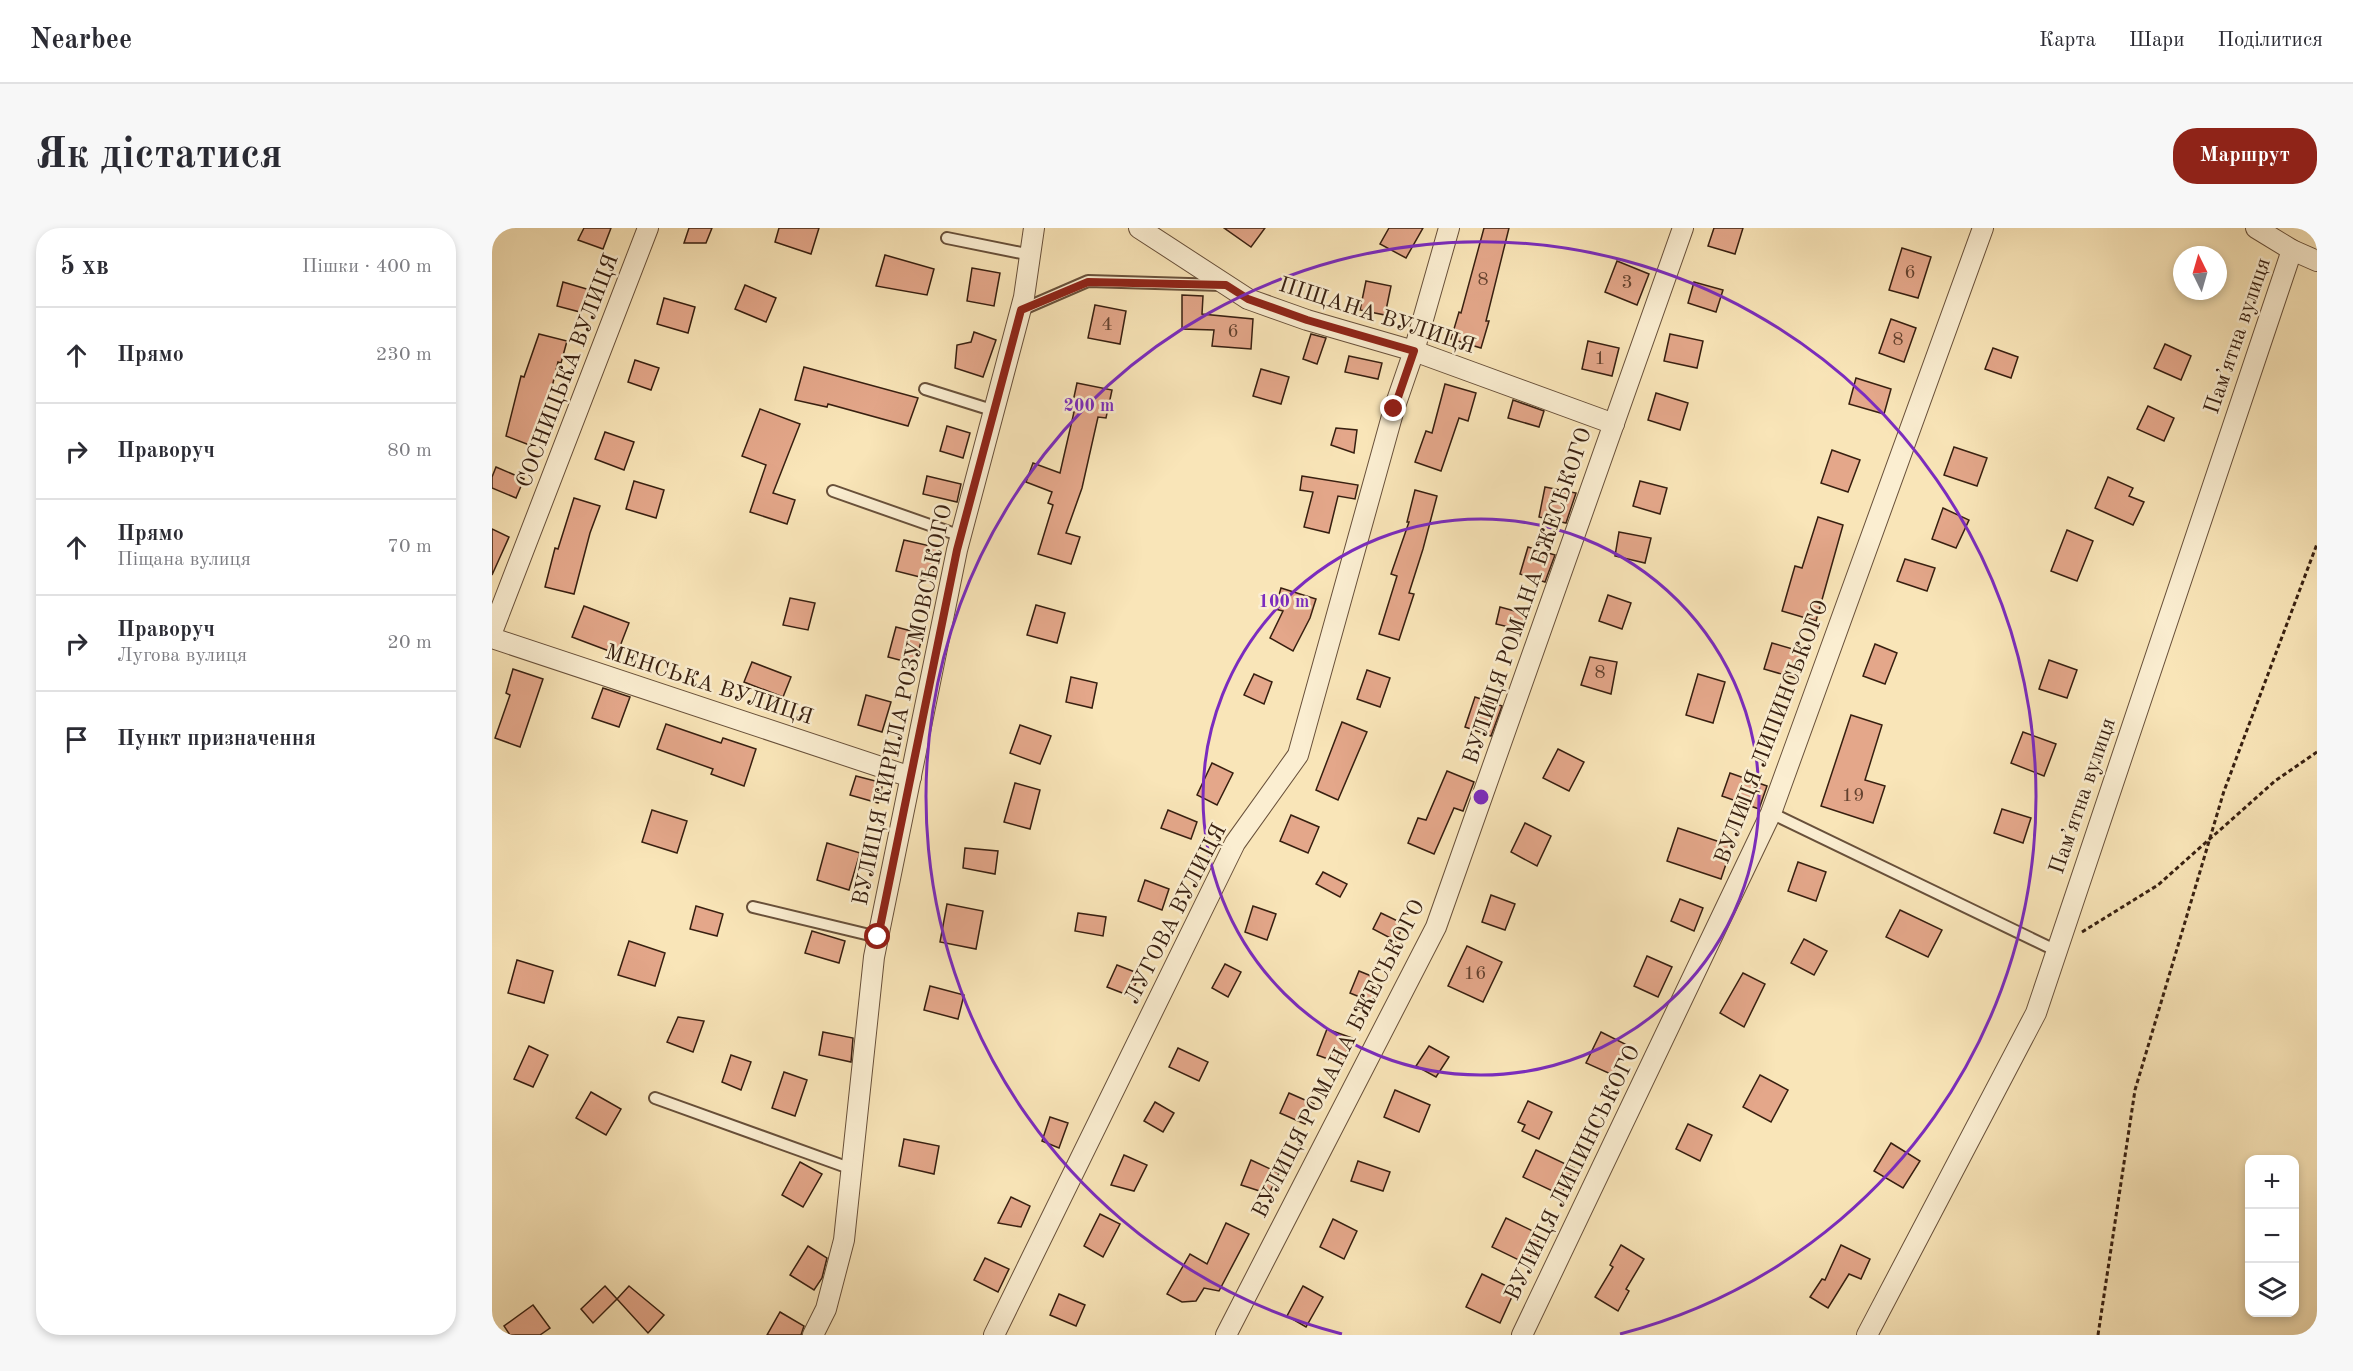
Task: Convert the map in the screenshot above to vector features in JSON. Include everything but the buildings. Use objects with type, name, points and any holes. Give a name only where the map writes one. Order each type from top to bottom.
[{"type":"street","name":"СОСНИЦЬКА ВУЛИЦЯ","points":[[492,632],[500,588],[648,228]]},
{"type":"street","name":"ВУЛИЦЯ КИРИЛА РОЗУМОВСЬКОГО","points":[[813,1335],[826,1309],[844,1239],[874,957],[961,536],[1021,310],[1034,228]]},
{"type":"street","name":"ПІЩАНА ВУЛИЦЯ","points":[[1139,228],[1248,299],[1307,320],[1414,351],[1614,424]]},
{"type":"street","name":"ЛУГОВА ВУЛИЦЯ","points":[[994,1335],[1235,843],[1298,755],[1394,409],[1414,351],[1449,228]]},
{"type":"street","name":"ВУЛИЦЯ РОМАНА БЖЕСЬКОГО","points":[[1226,1335],[1436,927],[1683,228]]},
{"type":"street","name":"ВУЛИЦЯ ЛИПИНСЬКОГО","points":[[1522,1335],[1772,813],[1983,228]]},
{"type":"street","points":[[2256,228],[2292,250],[2317,261]]},
{"type":"street","name":"Памʼятна вулиця","points":[[1868,1335],[2036,1013],[2292,250]]},
{"type":"street","name":"МЕНСЬКА ВУЛИЦЯ","points":[[492,638],[911,777]]},
{"type":"lane","points":[[947,238],[1031,255]]},
{"type":"lane","points":[[1021,310],[1088,282],[1226,285]]},
{"type":"lane","points":[[925,389],[995,411]]},
{"type":"lane","points":[[834,491],[961,536]]},
{"type":"lane","points":[[1772,813],[2057,949]]},
{"type":"lane","points":[[753,907],[878,937]]},
{"type":"lane","points":[[655,1098],[852,1169]]},
{"type":"path","points":[[2098,1335],[2135,1090],[2224,791],[2317,544]]},
{"type":"path","points":[[2057,949],[2158,885],[2275,781],[2317,752]]},
{"type":"route","points":[[878,937],[957,550],[1021,310],[1088,282],[1226,285],[1248,299],[1307,320],[1414,351],[1394,409]]}]
